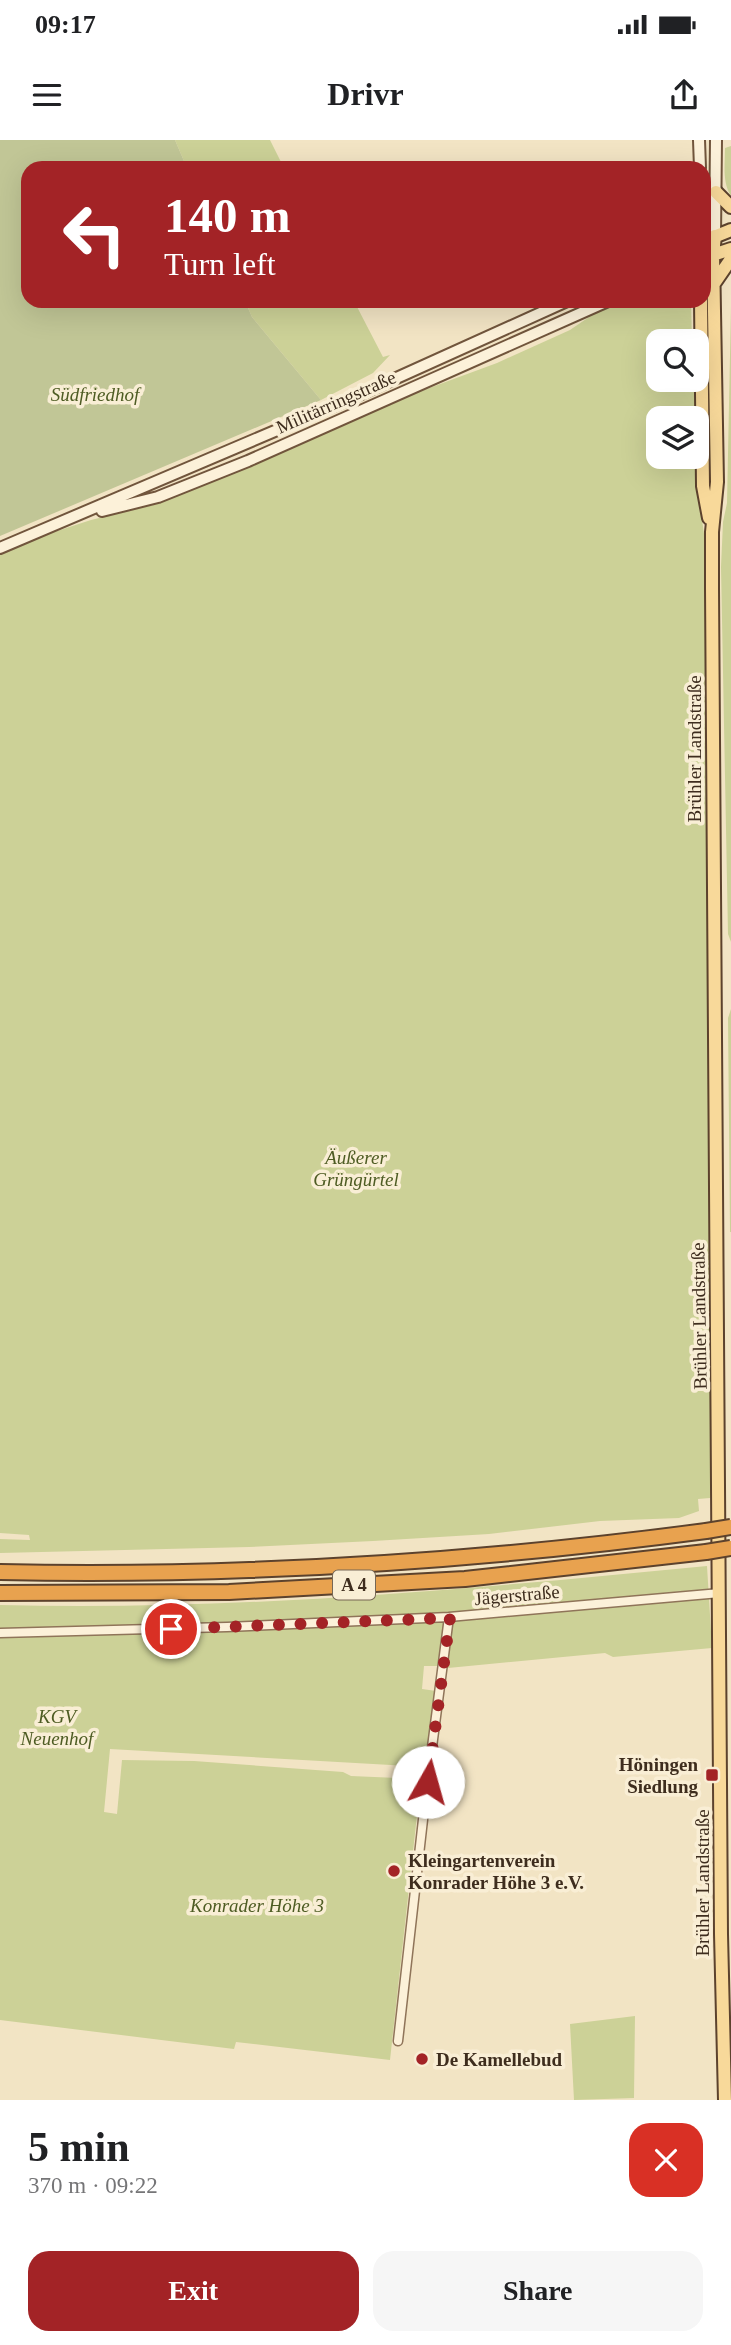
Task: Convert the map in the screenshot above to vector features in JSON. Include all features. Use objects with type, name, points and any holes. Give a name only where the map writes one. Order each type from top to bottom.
[{"type":"highway","name":"A 4","points":[[0,1572],[116,1573],[334,1566],[570,1547],[731,1527]]},
{"type":"highway","name":"A 4","points":[[0,1593],[229,1592],[465,1579],[731,1548]]},
{"type":"main road","points":[[699,140],[700,161]]},
{"type":"main road","points":[[711,226],[716,192],[716,140]]},
{"type":"main road","points":[[716,192],[731,207]]},
{"type":"main road","points":[[711,238],[731,230]]},
{"type":"main road","points":[[711,255],[731,249]]},
{"type":"main road","points":[[713,286],[731,259]]},
{"type":"main road","name":"Brühler Landstraße","points":[[711,274],[717,482],[712,532],[721,1934],[725,2100]]},
{"type":"main road","name":"Militärringstraße","points":[[0,548],[349,399],[551,308]]},
{"type":"main road","name":"Militärringstraße","points":[[72,518],[171,492],[321,430],[592,308]]},
{"type":"main road","name":"Brühler Landstraße","points":[[701,308],[703,486],[712,532]]},
{"type":"street","name":"Jägerstraße","points":[[398,2041],[426,1793],[450,1618],[720,1593]]},
{"type":"street","points":[[0,1633],[450,1618]]},
{"type":"green space","name":"Südfriedhof","points":[[0,140],[175,140],[184,161],[21,161],[21,308],[248,308],[252,317],[321,400],[0,536]]},
{"type":"green space","points":[[175,140],[270,140],[280,161],[184,161]]},
{"type":"green space","points":[[731,146],[731,196],[725,179],[725,148]]},
{"type":"green space","points":[[731,306],[731,942],[728,934],[721,567],[723,522],[727,503]]},
{"type":"green space","points":[[248,308],[358,308],[383,357],[390,355],[373,373],[321,400],[252,317]]},
{"type":"green space","name":"Äußerer Grüngürtel","points":[[608,308],[691,308],[692,329],[646,329],[646,392],[696,392],[697,406],[646,406],[646,469],[698,469],[706,548],[713,1489],[710,1498],[698,1499],[699,1511],[679,1518],[600,1521],[489,1534],[249,1547],[0,1553],[0,1539],[30,1540],[29,1535],[0,1533],[0,554],[91,520],[157,504],[413,394],[497,363],[570,330]]},
{"type":"green space","points":[[731,1009],[731,1232],[730,1232],[728,1018]]},
{"type":"green space","points":[[707,1566],[712,1648],[613,1657],[605,1653],[448,1668],[424,1666],[422,1689],[436,1691],[426,1767],[110,1749],[104,1812],[117,1814],[122,1760],[194,1761],[343,1772],[351,1776],[421,1779],[390,2060],[236,2042],[234,2049],[0,2020],[0,1605],[177,1605],[265,1601],[531,1583]]},
{"type":"green space","points":[[635,2016],[634,2098],[574,2100],[570,2024]]},
{"type":"place","name":"Höningen Siedlung","points":[[712,1775]]},
{"type":"place","name":"Kleingartenverein Konrader Höhe 3 e.V.","points":[[394,1871]]},
{"type":"place","name":"De Kamellebud","points":[[422,2059]]},
{"type":"route","points":[[171,1629],[450,1618],[428,1782]]},
{"type":"park label","name":"KGV Neuenhof","points":[[57,1727]]},
{"type":"park label","name":"Konrader Höhe 3","points":[[257,1905]]}]
